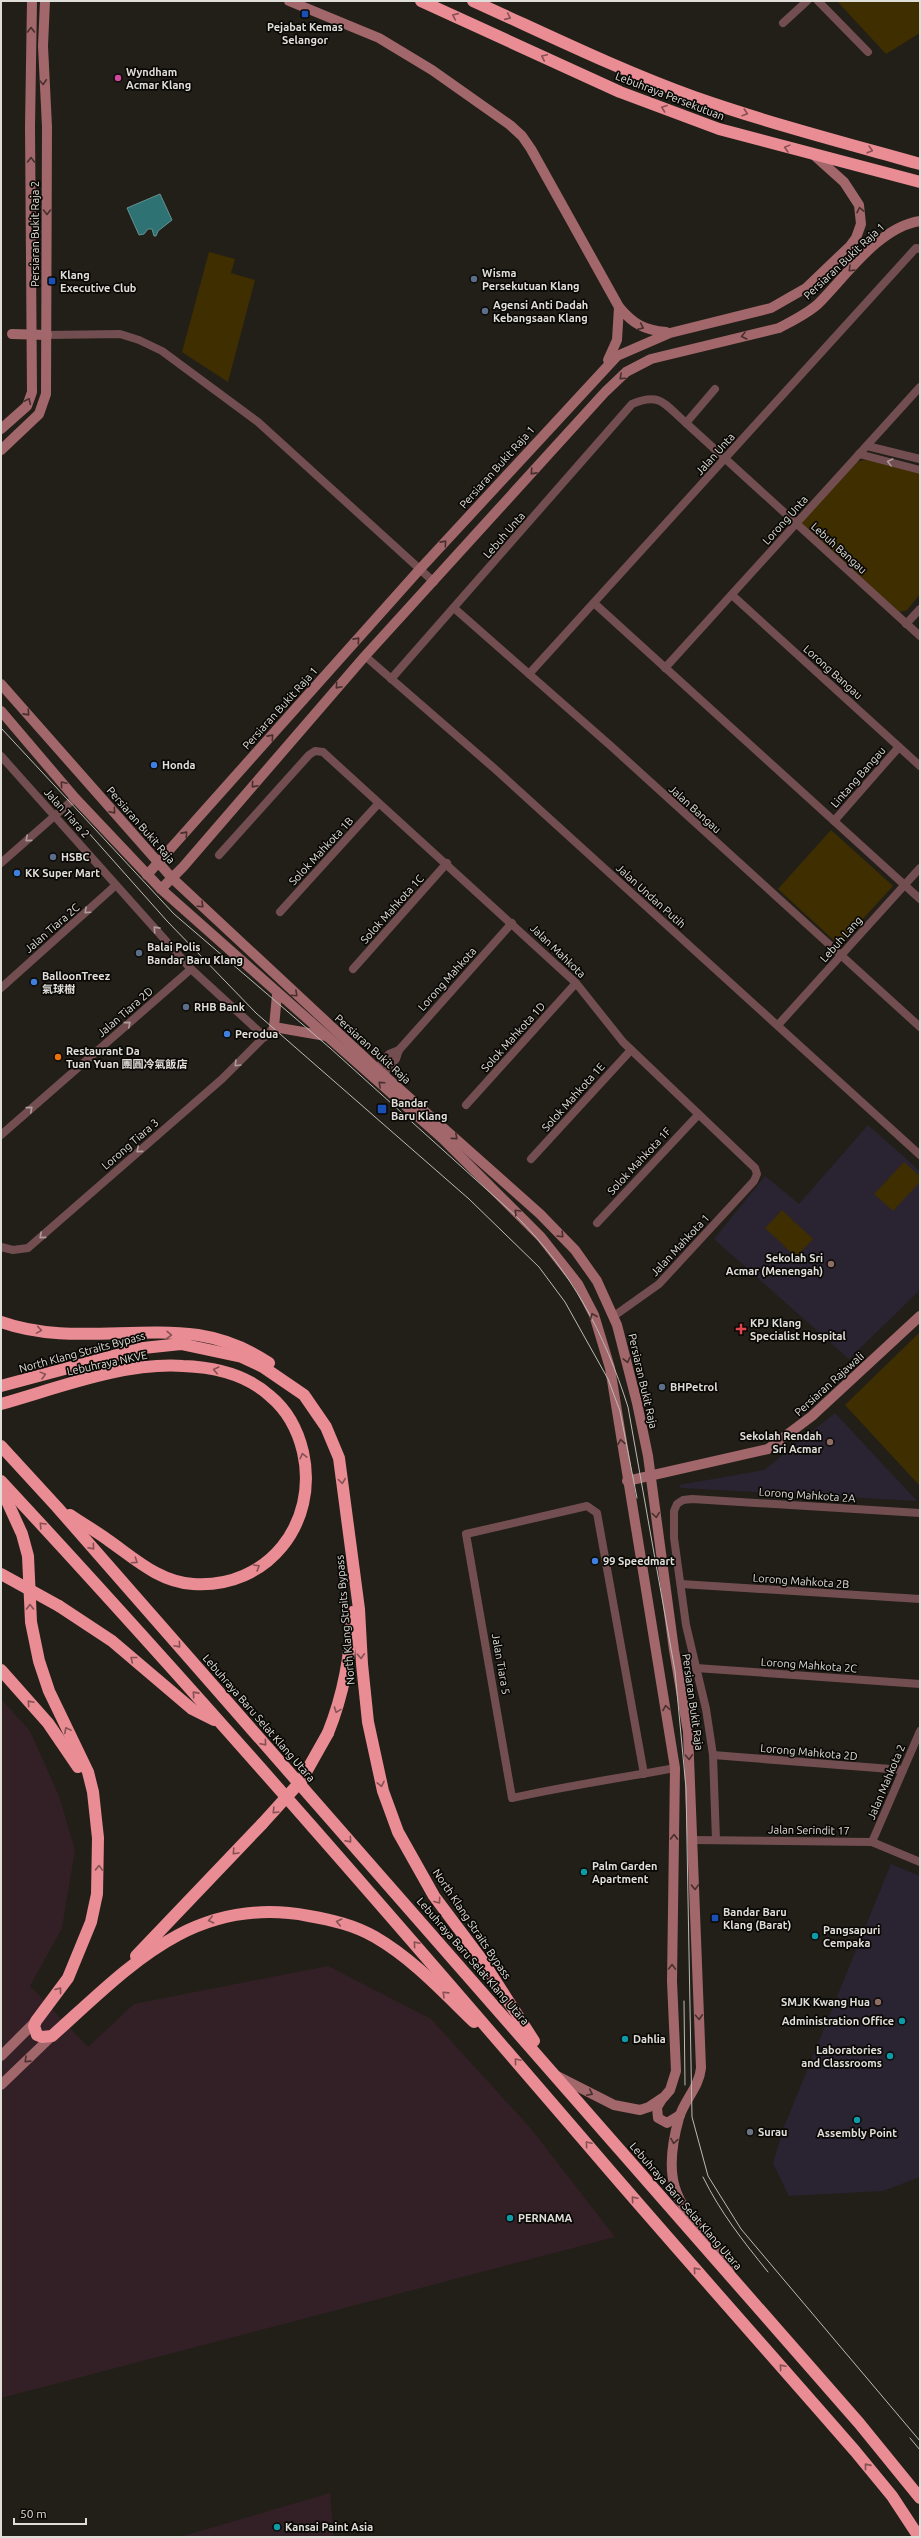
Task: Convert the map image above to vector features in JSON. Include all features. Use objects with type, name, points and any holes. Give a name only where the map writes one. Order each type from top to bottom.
[{"type":"highway","name":"Lebuhraya Persekutuan","points":[[421,1],[620,92],[719,129],[815,156],[920,182]]},
{"type":"highway","name":"Lebuhraya Persekutuan","points":[[473,1],[641,76],[694,96],[759,118],[920,164]]},
{"type":"highway","points":[[1,1322],[68,1334],[198,1335],[215,1339],[245,1349],[273,1365],[286,1375],[304,1395]]},
{"type":"highway","name":"North Klang Straits Bypass","points":[[3,1386],[143,1348],[181,1344],[242,1357],[263,1367],[304,1395],[326,1426],[339,1458],[355,1575],[368,1722],[383,1791],[398,1832],[434,1896],[482,1960],[555,2075]]},
{"type":"highway","name":"Lebuhraya NKVE","points":[[1,1404],[130,1370],[158,1366],[184,1366],[215,1370],[252,1383],[270,1396],[288,1415],[299,1438],[306,1467],[304,1505],[298,1523],[287,1541],[275,1555],[261,1565],[228,1581],[192,1584],[175,1580],[143,1567],[108,1540],[57,1507]]},
{"type":"highway","name":"Lebuhraya Baru Selat Klang Utara","points":[[1,1446],[57,1507],[555,2075],[752,2303],[859,2423],[920,2498]]},
{"type":"highway","points":[[1,1480],[221,1723],[506,2048],[618,2180],[855,2451],[892,2496],[919,2537]]},
{"type":"highway","points":[[1,1488],[22,1534],[28,1556],[31,1622],[39,1661],[49,1691],[88,1772],[93,1792],[99,1868],[97,1894],[91,1922],[68,1978],[36,2021],[34,2026],[37,2035],[42,2037],[52,2036],[117,1979],[158,1947],[178,1934],[204,1921],[253,1913],[279,1911],[345,1923],[375,1937],[410,1960],[480,2027],[506,2048]]},
{"type":"highway","points":[[1,1574],[59,1606],[112,1642],[192,1709],[221,1723]]},
{"type":"highway","points":[[117,1979],[148,1942],[301,1782],[328,1733],[338,1708],[347,1674],[355,1575]]},
{"type":"highway","points":[[1,1670],[48,1723],[70,1754],[93,1792]]},
{"type":"highway","points":[[892,2496],[914,2537]]},
{"type":"street","name":"Persiaran Bukit Raja 2","points":[[1,429],[27,406],[30,398],[32,335],[30,127],[32,1]]},
{"type":"street","name":"Persiaran Bukit Raja 2","points":[[1,450],[32,422],[44,403],[47,335],[47,127],[43,61],[45,1]]},
{"type":"street","points":[[289,1],[379,38],[432,70],[499,116],[522,136],[619,307],[636,325],[650,331],[670,333]]},
{"type":"street","points":[[783,24],[807,1]]},
{"type":"street","points":[[818,1],[868,52]]},
{"type":"street","name":"Persiaran Bukit Raja 1","points":[[147,874],[159,863],[420,569],[604,367],[627,350],[670,333],[771,308],[806,288],[850,246],[856,238],[861,224],[859,205],[844,182],[815,156]]},
{"type":"street","name":"Persiaran Bukit Raja 1","points":[[160,889],[172,878],[365,656],[434,582],[606,391],[626,372],[651,359],[779,328],[794,321],[817,304],[886,235],[901,225],[920,221]]},
{"type":"street","name":"Jalan Unta","points":[[529,674],[918,249]]},
{"type":"street","points":[[604,367],[617,340],[619,307]]},
{"type":"street","points":[[12,334],[120,334],[139,340],[162,351],[258,422],[434,582]]},
{"type":"street","name":"Lorong Unta","points":[[665,668],[920,387]]},
{"type":"street","points":[[686,423],[715,389]]},
{"type":"street","name":"Lebuh Bangau","points":[[632,404],[648,397],[659,400],[920,636]]},
{"type":"street","name":"Lebuh Unta","points":[[391,679],[632,404]]},
{"type":"street","points":[[867,446],[920,459]]},
{"type":"street","points":[[859,454],[920,470]]},
{"type":"street","name":"Lorong Bangau","points":[[732,595],[920,766]]},
{"type":"street","points":[[594,603],[920,899]]},
{"type":"street","name":"Jalan Bangau","points":[[454,608],[920,1028]]},
{"type":"street","points":[[906,624],[920,609]]},
{"type":"street","name":"Jalan Undan Putih","points":[[365,656],[495,769],[920,1155]]},
{"type":"street","name":"Persiaran Bukit Raja","points":[[1,684],[172,878],[380,1072],[540,1214],[575,1250],[597,1281],[614,1316],[637,1403],[650,1476],[674,1650],[688,1732],[701,2068],[696,2089],[680,2115],[672,2143],[674,2185],[678,2199],[691,2220],[721,2255],[752,2303]]},
{"type":"street","name":"Persiaran Bukit Raja","points":[[1,711],[75,798],[160,889],[277,995],[327,1037],[485,1178],[541,1237],[578,1284],[594,1315],[610,1368],[627,1481],[642,1554],[675,1768],[672,1981],[676,2071],[670,2090],[657,2107],[656,2113],[658,2118],[667,2123],[680,2115]]},
{"type":"street","name":"Lintang Bangau","points":[[834,821],[899,747]]},
{"type":"street","name":"Jalan Mahkota","points":[[219,855],[309,755],[316,751],[323,752],[378,804],[447,863],[576,983],[631,1050],[755,1168],[757,1174],[754,1182]]},
{"type":"street","name":"Jalan Tiara 2","points":[[1,756],[191,969],[264,1037]]},
{"type":"street","points":[[1,863],[75,798]]},
{"type":"street","name":"Solok Mahkota 1B","points":[[280,912],[378,804]]},
{"type":"street","name":"Solok Mahkota 1C","points":[[353,969],[447,863]]},
{"type":"street","name":"Lebuh Lang","points":[[778,1025],[920,868]]},
{"type":"street","name":"Jalan Tiara 2C","points":[[1,988],[116,885]]},
{"type":"street","name":"Lorong Mahkota","points":[[380,1072],[389,1054],[399,1050],[512,923]]},
{"type":"street","name":"Jalan Tiara 2D","points":[[1,1135],[191,969]]},
{"type":"street","name":"Solok Mahkota 1D","points":[[466,1105],[576,983]]},
{"type":"street","points":[[277,995],[274,1027],[327,1037]]},
{"type":"street","name":"Lorong Tiara 3","points":[[1,1248],[13,1250],[28,1248],[222,1079],[274,1027]]},
{"type":"street","name":"Solok Mahkota 1E","points":[[531,1159],[631,1050]]},
{"type":"street","name":"Solok Mahkota 1F","points":[[597,1222],[698,1115]]},
{"type":"street","name":"Jalan Mahkota 1","points":[[614,1316],[660,1284],[754,1182]]},
{"type":"street","name":"Persiaran Rajawali","points":[[627,1481],[768,1449],[812,1416],[920,1316]]},
{"type":"street","name":"Lorong Mahkota 2A","points":[[681,1584],[674,1538],[674,1511],[677,1504],[692,1499],[920,1513]]},
{"type":"street","name":"Jalan Tiara 5","points":[[587,1506],[597,1513],[644,1774],[598,1780],[512,1798],[466,1534],[587,1506]]},
{"type":"street","points":[[681,1584],[686,1625],[713,1755],[716,1840]]},
{"type":"street","name":"Lorong Mahkota 2B","points":[[681,1584],[920,1599]]},
{"type":"street","name":"Lorong Mahkota 2C","points":[[696,1668],[920,1684]]},
{"type":"street","name":"Jalan Mahkota 2","points":[[872,1842],[920,1731]]},
{"type":"street","name":"Lorong Mahkota 2D","points":[[713,1755],[903,1770]]},
{"type":"street","points":[[644,1774],[675,1768]]},
{"type":"street","name":"Jalan Serindit 17","points":[[693,1840],[872,1842],[920,1862]]},
{"type":"street","points":[[1,2056],[36,2021]]},
{"type":"street","points":[[1,2085],[52,2036]]},
{"type":"street","points":[[555,2075],[614,2105],[629,2109],[649,2107],[664,2097]]},
{"type":"shaded area","points":[[837,1],[920,1],[920,33],[886,54]]},
{"type":"shaded area","points":[[209,252],[235,259],[231,273],[255,280],[228,382],[182,352]]},
{"type":"shaded area","points":[[863,460],[876,461],[920,474],[920,594],[907,610],[900,612],[801,527],[802,522],[856,462]]},
{"type":"shaded area","points":[[831,830],[893,886],[839,945],[778,889]]},
{"type":"shaded area","name":"Sekolah Sri Acmar (Menengah)","points":[[868,1125],[920,1171],[920,1290],[849,1359],[714,1239],[765,1176],[799,1204]]},
{"type":"shaded area","points":[[904,1162],[920,1176],[920,1182],[893,1211],[874,1194]]},
{"type":"shaded area","points":[[782,1210],[813,1239],[796,1257],[765,1228]]},
{"type":"shaded area","points":[[920,1332],[920,1486],[845,1405]]},
{"type":"shaded area","name":"Sekolah Rendah Sri Acmar","points":[[835,1413],[917,1501],[681,1488],[679,1485],[764,1470]]},
{"type":"shaded area","points":[[1,1699],[30,1731],[59,1796],[75,1850],[62,1928],[30,1986],[88,2047],[134,2004],[328,1966],[431,2019],[532,2130],[615,2237],[1,2398]]},
{"type":"shaded area","name":"SMJK Kwang Hua","points":[[891,1864],[920,1876],[920,2177],[883,2191],[789,2196],[773,2163],[784,2127]]},
{"type":"shaded area","points":[[330,2493],[334,2537],[180,2537]]},
{"type":"water","points":[[160,194],[172,220],[158,231],[156,236],[154,236],[152,229],[148,229],[144,234],[139,235],[127,208]]},
{"type":"tram line","points":[[1,728],[174,914],[330,1048],[516,1216],[536,1237],[570,1281],[597,1328],[619,1380],[628,1407],[675,1671],[686,1788],[692,2117],[708,2176],[741,2229],[920,2441]]},
{"type":"tram line","points":[[87,831],[167,921],[256,1013],[469,1199],[539,1267],[565,1302],[608,1379],[620,1411],[637,1498]]},
{"type":"tram line","points":[[684,2001],[685,2085]]},
{"type":"tram line","points":[[703,2177],[724,2214],[768,2272]]},
{"type":"tram line","points":[[910,2438],[920,2450]]},
{"type":"place","name":"Pejabat Kemas Selangor","points":[[305,14]]},
{"type":"place","name":"Wyndham Acmar Klang","points":[[118,78]]},
{"type":"place","name":"Wisma Persekutuan Klang","points":[[474,279]]},
{"type":"place","name":"Klang Executive Club","points":[[52,281]]},
{"type":"place","name":"Agensi Anti Dadah Kebangsaan Klang","points":[[485,311]]},
{"type":"place","name":"Honda","points":[[154,765]]},
{"type":"place","name":"HSBC","points":[[53,857]]},
{"type":"place","name":"KK Super Mart","points":[[17,873]]},
{"type":"place","name":"Balai Polis Bandar Baru Klang","points":[[139,953]]},
{"type":"place","name":"BalloonTreez 氣球樹","points":[[34,982]]},
{"type":"place","name":"RHB Bank","points":[[186,1007]]},
{"type":"place","name":"Perodua","points":[[227,1034]]},
{"type":"place","name":"Restaurant Da Tuan Yuan 團圓冷氣飯店","points":[[58,1057]]},
{"type":"place","name":"Bandar Baru Klang","points":[[382,1109]]},
{"type":"place","name":"Sekolah Sri Acmar (Menengah)","points":[[831,1264]]},
{"type":"place","name":"KPJ Klang Specialist Hospital","points":[[741,1329]]},
{"type":"place","name":"BHPetrol","points":[[662,1387]]},
{"type":"place","name":"Sekolah Rendah Sri Acmar","points":[[830,1442]]},
{"type":"place","name":"99 Speedmart","points":[[595,1561]]},
{"type":"place","name":"Palm Garden Apartment","points":[[584,1872]]},
{"type":"place","name":"Bandar Baru Klang (Barat)","points":[[715,1918]]},
{"type":"place","name":"Pangsapuri Cempaka","points":[[815,1936]]},
{"type":"place","name":"SMJK Kwang Hua","points":[[878,2002]]},
{"type":"place","name":"Administration Office","points":[[902,2021]]},
{"type":"place","name":"Dahlia","points":[[625,2039]]},
{"type":"place","name":"Laboratories and Classrooms","points":[[890,2056]]},
{"type":"place","name":"Assembly Point","points":[[857,2120]]},
{"type":"place","name":"Surau","points":[[750,2132]]},
{"type":"place","name":"PERNAMA","points":[[510,2218]]},
{"type":"place","name":"Kansai Paint Asia","points":[[277,2527]]}]
